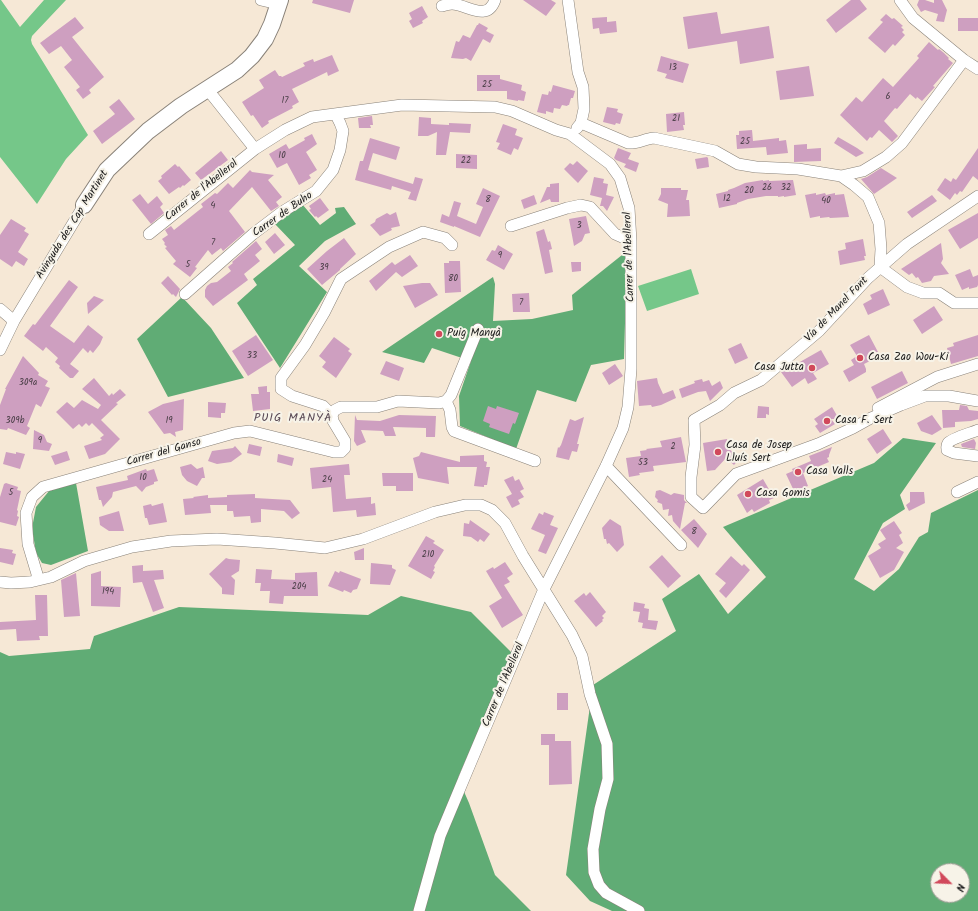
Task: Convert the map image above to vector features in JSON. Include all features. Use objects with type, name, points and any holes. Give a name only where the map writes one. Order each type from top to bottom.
[{"type":"street","points":[[261,0],[279,2]]},
{"type":"street","points":[[442,6],[452,4],[482,12],[489,9],[495,0]]},
{"type":"street","points":[[568,0],[578,72],[583,87],[584,109],[581,123],[570,134]]},
{"type":"street","points":[[900,0],[914,18],[964,60],[978,69]]},
{"type":"street","name":"Avinguda des Cap Martinet","points":[[0,350],[14,321],[84,205],[107,170],[148,131],[181,106],[237,70],[252,56],[265,39],[272,24],[279,2]]},
{"type":"street","points":[[581,123],[628,143],[636,144],[645,139],[654,138],[715,151],[738,164],[756,167],[798,169],[841,176],[863,171],[886,157],[902,143],[964,60]]},
{"type":"street","points":[[208,90],[255,149]]},
{"type":"street","name":"Carrer de l'Abellerol","points":[[149,234],[255,149],[285,130],[312,117],[402,105],[495,107],[512,111],[556,130],[570,134],[610,164],[620,178],[629,208],[631,241],[631,369],[628,407],[623,428],[606,466],[544,589],[440,836],[419,911]]},
{"type":"street","name":"Carrer de Buho","points":[[185,294],[253,234],[282,212],[316,192],[332,170],[340,150],[343,131],[336,115]]},
{"type":"street","points":[[841,176],[868,196],[879,223],[881,249],[880,267],[907,287],[923,293],[939,293],[954,303],[978,302]]},
{"type":"street","name":"Vía de Manel Font","points":[[871,418],[818,444],[736,474],[704,508],[691,497],[691,477],[695,445],[694,420],[720,405],[734,393],[761,380],[819,331],[868,278],[907,244],[978,196]]},
{"type":"street","points":[[511,226],[581,205],[590,207],[615,234],[631,241]]},
{"type":"street","points":[[452,245],[445,238],[422,232],[389,247],[341,279],[324,313],[281,378],[281,389],[292,396],[323,406],[332,415],[335,410],[341,407],[377,407],[398,401],[439,403],[446,401],[451,396],[478,329]]},
{"type":"street","points":[[0,310],[14,321]]},
{"type":"street","points":[[978,364],[937,377],[872,411],[870,415],[871,418],[925,396],[949,396],[978,401]]},
{"type":"street","points":[[446,401],[450,410],[452,427],[454,431],[535,461]]},
{"type":"street","name":"Carrer del Ganso","points":[[38,580],[28,544],[26,513],[32,497],[42,487],[234,433],[250,431],[334,452],[341,452],[345,448],[345,441],[333,421],[332,415]]},
{"type":"street","points":[[978,430],[954,440],[947,446],[947,450],[954,453],[978,456]]},
{"type":"street","points":[[606,466],[680,545]]},
{"type":"street","points":[[957,492],[978,482]]},
{"type":"street","points":[[0,582],[11,583],[51,577],[84,561],[132,547],[171,541],[217,538],[325,548],[363,539],[435,512],[465,505],[481,505],[492,510],[505,523],[523,556],[572,635],[582,656],[590,694],[607,744],[608,778],[600,809],[593,849],[594,872],[599,885],[606,893],[639,911]]},
{"type":"green space","points":[[0,0],[20,27],[44,0],[66,0],[32,36],[31,40],[32,44],[88,135],[66,159],[37,204],[0,157]]},
{"type":"green space","points":[[302,204],[320,225],[336,213],[335,208],[344,207],[356,224],[325,241],[299,266],[327,292],[280,368],[237,303],[257,285],[253,279],[295,245],[275,224]]},
{"type":"green space","points":[[627,251],[624,359],[591,365],[576,402],[537,390],[516,449],[460,426],[459,396],[471,361],[432,348],[424,363],[382,352],[493,277],[495,284],[493,321],[532,319],[573,310],[572,295]]},
{"type":"green space","points":[[691,269],[699,294],[647,311],[638,286]]},
{"type":"green space","points":[[182,297],[211,328],[244,378],[168,397],[137,339]]},
{"type":"green space","points":[[903,438],[936,443],[900,495],[905,509],[883,523],[854,579],[874,591],[899,569],[919,537],[928,532],[931,513],[978,490],[978,911],[612,911],[590,901],[566,875],[593,685],[676,631],[662,599],[699,574],[728,614],[766,577],[723,527],[874,463]]},
{"type":"green space","points":[[76,483],[88,551],[51,565],[42,563],[36,553],[32,528],[36,507],[49,491]]},
{"type":"green space","points":[[401,596],[471,612],[512,653],[458,778],[469,803],[495,875],[531,911],[0,911],[0,652],[9,656],[90,649],[94,636],[179,607],[368,615]]},
{"type":"building","points":[[313,0],[354,0],[350,13],[312,3]]},
{"type":"building","points":[[523,0],[551,0],[556,3],[546,16]]},
{"type":"building","points":[[851,0],[860,0],[867,9],[836,33],[826,20]]},
{"type":"building","points":[[919,0],[934,3],[934,0],[942,0],[947,10],[944,22],[936,21],[938,14],[925,10],[921,12],[917,5]]},
{"type":"building","points":[[422,6],[428,17],[422,21],[423,23],[413,28],[409,21],[412,19],[409,13]]},
{"type":"building","points":[[717,12],[721,34],[769,26],[774,58],[740,64],[737,41],[688,49],[683,17]]},
{"type":"building","points":[[886,14],[892,19],[894,18],[903,26],[901,27],[904,30],[902,32],[905,35],[895,46],[893,44],[885,53],[868,38],[883,22],[880,20]]},
{"type":"building","points":[[75,17],[84,28],[72,37],[104,77],[89,90],[91,93],[83,99],[76,90],[80,87],[64,67],[72,60],[61,46],[49,54],[40,43]]},
{"type":"building","points":[[607,17],[607,22],[616,21],[617,32],[600,34],[599,28],[593,29],[592,18]]},
{"type":"building","points":[[958,18],[978,18],[978,31],[958,31]]},
{"type":"building","points":[[479,23],[488,28],[486,31],[494,35],[490,43],[483,39],[471,61],[466,58],[451,58],[456,41],[459,42],[463,35],[470,38]]},
{"type":"building","points":[[929,42],[944,53],[953,63],[933,86],[935,87],[922,101],[917,97],[916,99],[910,94],[884,121],[898,136],[892,142],[879,130],[867,141],[840,115],[856,97],[862,102],[883,78],[893,87],[919,58],[917,56]]},
{"type":"building","points":[[332,55],[339,71],[328,76],[327,72],[292,89],[299,102],[292,106],[293,108],[268,121],[269,123],[262,128],[253,115],[251,116],[242,102],[264,88],[259,80],[275,70],[279,76],[282,77],[305,66],[303,63],[313,59],[314,62]]},
{"type":"building","points":[[661,56],[689,64],[683,83],[665,78],[667,74],[657,71]]},
{"type":"building","points":[[809,66],[814,96],[780,100],[776,71]]},
{"type":"building","points":[[477,75],[500,75],[500,79],[522,85],[521,90],[526,92],[524,101],[507,99],[507,91],[477,91]]},
{"type":"building","points":[[553,85],[575,91],[569,105],[562,105],[560,109],[554,108],[553,113],[546,111],[546,114],[537,112],[542,94],[548,95],[549,91],[551,92]]},
{"type":"building","points":[[119,99],[135,119],[102,144],[93,131],[115,114],[109,107]]},
{"type":"building","points":[[607,107],[618,109],[617,112],[623,114],[620,124],[616,123],[615,125],[603,122]]},
{"type":"building","points":[[684,112],[684,130],[667,132],[666,114]]},
{"type":"building","points":[[372,116],[373,125],[370,125],[371,128],[359,128],[358,118]]},
{"type":"building","points":[[419,117],[431,118],[431,124],[471,124],[470,133],[450,132],[446,155],[436,155],[437,132],[428,136],[418,136]]},
{"type":"building","points":[[503,124],[517,129],[515,135],[523,138],[518,150],[514,148],[511,155],[497,149],[500,143],[496,142]]},
{"type":"building","points":[[752,130],[753,141],[779,138],[779,141],[786,140],[788,153],[767,155],[766,147],[737,149],[736,135],[739,135],[739,131]]},
{"type":"building","points":[[312,134],[317,144],[306,152],[317,170],[309,175],[311,178],[299,185],[287,163],[277,168],[269,154],[286,144],[289,149],[305,140],[304,138]]},
{"type":"building","points":[[838,137],[864,153],[856,157],[834,143]]},
{"type":"building","points":[[370,138],[400,147],[396,160],[373,153],[368,170],[413,184],[415,177],[423,179],[416,201],[408,199],[411,192],[392,186],[391,190],[355,180],[360,161],[363,161]]},
{"type":"building","points":[[807,144],[807,149],[821,148],[821,161],[794,162],[794,145]]},
{"type":"building","points":[[618,148],[631,153],[628,159],[639,163],[636,172],[624,167],[626,164],[614,158]]},
{"type":"building","points":[[978,148],[978,180],[973,176],[962,192],[960,191],[957,195],[955,193],[950,200],[937,190],[945,178],[951,182],[953,178],[956,180]]},
{"type":"building","points":[[221,151],[228,160],[201,180],[195,173]]},
{"type":"building","points":[[456,154],[477,155],[477,169],[456,168]]},
{"type":"building","points":[[707,157],[709,167],[697,169],[695,159]]},
{"type":"building","points":[[577,161],[588,171],[578,183],[564,169],[570,163],[573,165]]},
{"type":"building","points":[[175,164],[178,167],[179,166],[191,180],[184,186],[179,187],[169,194],[158,181],[162,178],[161,176]]},
{"type":"building","points":[[881,168],[897,178],[874,194],[861,179]]},
{"type":"building","points":[[250,170],[252,172],[274,175],[268,180],[282,197],[276,202],[279,206],[271,211],[252,187],[229,211],[245,232],[223,251],[221,248],[212,255],[208,250],[195,267],[197,268],[190,277],[173,264],[176,261],[165,248],[167,247],[162,239],[168,235],[165,230],[171,226],[174,230],[203,207],[201,204],[215,193],[217,194],[228,183],[233,188]]},
{"type":"building","points":[[594,177],[604,179],[603,183],[608,184],[606,195],[614,197],[607,211],[603,206],[600,206],[602,198],[590,195]]},
{"type":"building","points":[[763,180],[793,180],[796,195],[784,197],[766,196],[748,199],[737,204],[719,208],[716,194],[728,191],[745,183]]},
{"type":"building","points":[[559,183],[559,202],[551,202],[550,199],[540,203],[547,187],[550,187],[550,184]]},
{"type":"building","points":[[483,188],[500,196],[480,237],[440,222],[442,214],[449,217],[454,201],[461,203],[457,216],[476,224],[483,207],[476,204]]},
{"type":"building","points":[[661,188],[681,188],[681,190],[688,190],[686,200],[689,200],[690,216],[667,217],[668,204],[658,200],[661,194]]},
{"type":"building","points":[[816,193],[816,195],[825,193],[826,195],[835,193],[835,195],[844,194],[849,217],[820,218],[820,216],[810,218],[805,195]]},
{"type":"building","points":[[140,194],[148,204],[157,196],[163,204],[160,207],[164,213],[151,224],[132,200]]},
{"type":"building","points":[[534,195],[537,204],[524,209],[521,200]]},
{"type":"building","points":[[932,195],[937,201],[912,218],[907,212]]},
{"type":"building","points":[[320,198],[329,210],[318,218],[316,216],[315,217],[309,210],[311,209],[309,206]]},
{"type":"building","points":[[396,212],[400,226],[391,228],[392,230],[380,236],[370,225],[375,222],[376,219],[387,213],[390,215]]},
{"type":"building","points":[[978,213],[978,238],[960,249],[948,230]]},
{"type":"building","points":[[586,216],[590,233],[585,234],[582,241],[574,246],[569,219]]},
{"type":"building","points":[[11,219],[26,228],[24,231],[29,234],[18,252],[28,259],[24,266],[16,261],[12,267],[0,259],[0,235]]},
{"type":"building","points":[[544,229],[552,249],[549,250],[553,272],[545,274],[536,232]]},
{"type":"building","points":[[275,233],[285,245],[274,254],[265,242]]},
{"type":"building","points":[[344,238],[356,254],[322,285],[307,269]]},
{"type":"building","points":[[863,239],[866,256],[864,256],[865,260],[840,265],[838,251],[846,249],[845,243]]},
{"type":"building","points":[[256,241],[262,249],[255,255],[260,261],[244,274],[248,280],[213,306],[205,297],[205,290],[207,286],[211,283],[217,282],[231,271],[228,267],[233,263],[232,262]]},
{"type":"building","points":[[941,243],[943,259],[941,263],[949,274],[934,276],[931,281],[922,283],[918,277],[916,278],[912,273],[909,275],[901,269]]},
{"type":"building","points":[[498,245],[513,254],[504,270],[486,260],[492,250],[495,251]]},
{"type":"building","points":[[410,255],[418,266],[402,277],[396,272],[376,291],[369,281],[392,262],[395,265]]},
{"type":"building","points":[[449,261],[460,261],[461,292],[445,293],[444,263],[449,263]]},
{"type":"building","points":[[571,262],[581,262],[581,271],[572,272]]},
{"type":"building","points":[[970,269],[973,277],[978,275],[978,285],[977,287],[969,289],[969,287],[962,290],[955,275]]},
{"type":"building","points":[[168,276],[180,289],[176,297],[173,294],[172,295],[161,283]]},
{"type":"building","points":[[69,280],[78,287],[50,326],[74,343],[88,325],[103,337],[93,353],[90,350],[88,353],[83,348],[70,364],[79,371],[73,378],[70,378],[59,368],[60,366],[55,362],[58,358],[46,347],[43,351],[24,336],[33,324],[35,325]]},
{"type":"building","points":[[430,283],[438,295],[415,308],[403,286]]},
{"type":"building","points":[[883,289],[890,305],[868,315],[863,304],[872,299],[870,295]]},
{"type":"building","points":[[529,293],[530,312],[513,312],[512,294]]},
{"type":"building","points":[[94,296],[104,300],[88,314],[87,303]]},
{"type":"building","points":[[934,306],[943,320],[922,334],[913,320]]},
{"type":"building","points":[[256,335],[273,360],[248,376],[232,351]]},
{"type":"building","name":"Casa Zao Wou-Ki","points":[[869,335],[878,352],[874,354],[876,358],[864,364],[866,372],[849,382],[843,371],[854,365],[851,360],[857,356],[850,345]]},
{"type":"building","points":[[978,335],[978,356],[951,364],[947,348],[954,346],[953,343]]},
{"type":"building","points":[[334,337],[350,349],[348,351],[352,354],[336,378],[322,367],[326,362],[319,356]]},
{"type":"building","points":[[741,343],[748,358],[735,364],[728,349]]},
{"type":"building","points":[[821,350],[829,364],[813,373],[817,379],[808,384],[805,378],[792,387],[781,372],[789,365],[791,367]]},
{"type":"building","points":[[23,356],[39,373],[38,375],[48,381],[45,386],[50,388],[41,407],[36,404],[27,426],[30,428],[26,435],[8,428],[7,430],[0,429],[0,405],[5,389]]},
{"type":"building","points":[[386,361],[404,368],[399,381],[380,374]]},
{"type":"building","points":[[615,364],[623,376],[609,385],[602,373]]},
{"type":"building","points":[[902,371],[908,383],[877,399],[871,387]]},
{"type":"building","points":[[94,378],[109,396],[112,393],[113,395],[120,389],[126,395],[116,403],[118,404],[101,420],[120,439],[105,454],[89,459],[84,446],[102,440],[100,438],[104,435],[92,423],[89,426],[86,423],[82,427],[79,424],[73,429],[56,412],[67,402],[74,408],[82,400],[98,409],[101,405],[82,389]]},
{"type":"building","points":[[657,378],[663,394],[673,390],[676,398],[661,405],[652,407],[651,405],[639,406],[637,381]]},
{"type":"building","points":[[702,379],[703,382],[709,380],[712,386],[720,381],[723,388],[710,401],[706,391],[698,392],[682,398],[679,389],[695,383],[694,381]]},
{"type":"building","points":[[267,386],[267,392],[270,392],[270,409],[253,411],[251,394],[259,394],[258,387]]},
{"type":"building","points":[[184,399],[183,430],[175,432],[176,437],[170,433],[164,434],[148,412],[163,404]]},
{"type":"building","points":[[208,402],[226,403],[225,413],[221,413],[221,418],[208,417]]},
{"type":"building","points":[[960,405],[967,406],[969,410],[978,411],[978,419],[955,422],[955,427],[943,428],[942,410],[959,410]]},
{"type":"building","points":[[488,406],[496,409],[497,406],[519,413],[509,434],[489,427],[490,424],[483,421]]},
{"type":"building","points":[[758,406],[769,407],[769,415],[766,414],[766,418],[757,418]]},
{"type":"building","name":"Casa F. Sert","points":[[832,407],[839,419],[831,419],[835,424],[820,433],[815,426],[818,424],[814,419]]},
{"type":"building","points":[[355,415],[357,420],[380,421],[399,415],[436,416],[435,437],[426,437],[426,428],[393,427],[396,436],[385,436],[383,431],[361,430],[366,442],[357,446],[354,441]]},
{"type":"building","points":[[932,415],[942,429],[932,435],[921,431],[917,423]]},
{"type":"building","points":[[584,417],[577,444],[579,444],[577,452],[572,451],[569,460],[556,457],[558,447],[559,448],[561,445],[570,419],[575,421]]},
{"type":"building","points":[[883,429],[892,443],[877,454],[867,439]]},
{"type":"building","points":[[34,430],[44,435],[47,442],[52,444],[49,451],[33,449]]},
{"type":"building","points":[[681,437],[686,462],[653,466],[654,471],[639,473],[640,475],[629,477],[626,458],[641,456],[640,451],[647,450],[646,449],[662,447],[660,441]]},
{"type":"building","name":"Casa de Josep Lluís Sert","points":[[727,439],[729,449],[740,458],[734,465],[726,458],[715,470],[707,471],[703,443]]},
{"type":"building","points":[[974,439],[976,443],[975,449],[962,447],[961,444]]},
{"type":"building","points":[[249,444],[262,447],[260,456],[247,453]]},
{"type":"building","points":[[235,446],[242,454],[231,462],[217,464],[208,461],[212,451],[233,448]]},
{"type":"building","name":"Casa Valls","points":[[832,447],[829,457],[827,458],[829,462],[803,473],[808,486],[794,491],[786,474],[793,471],[792,469],[811,461],[809,456]]},
{"type":"building","points":[[67,451],[70,460],[55,465],[51,456]]},
{"type":"building","points":[[6,452],[25,454],[20,469],[3,464]]},
{"type":"building","points":[[421,452],[460,462],[460,456],[484,455],[484,461],[487,462],[486,467],[490,467],[487,485],[484,485],[484,487],[474,486],[477,467],[447,467],[449,484],[418,478],[413,458],[419,456]]},
{"type":"building","points":[[278,454],[294,458],[292,466],[277,462]]},
{"type":"building","points":[[191,464],[197,469],[203,467],[205,478],[202,478],[197,486],[187,481],[182,475],[180,467]]},
{"type":"building","points":[[349,464],[350,475],[344,475],[346,499],[371,497],[371,504],[375,503],[376,515],[357,517],[356,510],[333,512],[331,487],[312,489],[310,468]]},
{"type":"building","points":[[146,469],[147,471],[154,469],[158,481],[146,487],[142,492],[136,486],[113,492],[112,497],[103,507],[101,500],[99,500],[96,487],[128,480],[127,476]]},
{"type":"building","points":[[382,473],[413,473],[413,491],[396,491],[396,486],[383,486]]},
{"type":"building","points":[[513,476],[515,481],[519,479],[524,489],[520,491],[524,497],[518,500],[520,504],[512,508],[506,497],[512,494],[504,480]]},
{"type":"building","points":[[763,479],[774,498],[769,500],[770,503],[754,512],[752,509],[747,513],[737,495]]},
{"type":"building","points":[[6,483],[18,487],[17,490],[21,491],[17,510],[17,516],[19,517],[16,526],[0,522],[0,497],[4,484]]},
{"type":"building","points":[[660,490],[671,495],[674,493],[684,495],[684,500],[687,503],[685,503],[680,529],[673,521],[672,515],[668,516],[669,509],[663,510],[662,504],[657,502],[658,500],[655,497],[656,491]]},
{"type":"building","points":[[910,492],[924,492],[925,503],[909,511],[906,505],[910,502]]},
{"type":"building","points":[[255,494],[255,498],[290,500],[300,513],[292,519],[284,511],[261,509],[261,522],[251,523],[250,516],[234,517],[233,511],[227,511],[227,505],[210,505],[211,513],[185,515],[183,499],[208,495],[208,498],[227,497],[227,495]]},
{"type":"building","points":[[163,503],[167,522],[149,525],[147,518],[145,518],[143,506],[151,504],[152,506]]},
{"type":"building","points":[[119,511],[124,531],[109,531],[100,525],[99,517]]},
{"type":"building","points":[[544,512],[554,516],[550,525],[558,528],[546,554],[538,551],[545,535],[531,529],[539,513],[543,515]]},
{"type":"building","points":[[610,519],[621,526],[624,545],[617,552],[609,543],[607,544],[606,539],[604,539],[602,528]]},
{"type":"building","points":[[694,519],[707,534],[698,548],[681,530]]},
{"type":"building","points":[[470,520],[490,534],[484,542],[480,539],[478,542],[471,537],[463,536],[464,523],[469,524]]},
{"type":"building","points":[[894,521],[902,533],[899,535],[903,543],[896,548],[904,552],[894,570],[880,578],[868,556],[881,548],[878,544],[886,539],[880,530]]},
{"type":"building","points":[[426,536],[435,541],[433,543],[444,550],[434,566],[433,571],[435,572],[431,579],[408,566]]},
{"type":"building","points":[[0,548],[13,550],[12,553],[16,554],[13,565],[0,562]]},
{"type":"building","points":[[364,548],[364,560],[355,560],[354,552]]},
{"type":"building","points":[[662,555],[681,576],[668,588],[649,567]]},
{"type":"building","points":[[731,556],[742,566],[744,564],[750,570],[726,598],[719,591],[726,583],[715,574]]},
{"type":"building","points":[[226,558],[240,560],[239,571],[231,576],[235,580],[234,595],[222,594],[222,588],[209,574]]},
{"type":"building","points":[[505,562],[513,574],[507,578],[510,582],[504,585],[523,615],[502,628],[489,606],[502,598],[486,571],[493,567],[494,569]]},
{"type":"building","points":[[371,563],[392,565],[392,568],[396,570],[390,585],[370,584]]},
{"type":"building","points":[[143,565],[143,571],[163,570],[164,579],[154,580],[164,608],[153,612],[142,582],[133,583],[132,566]]},
{"type":"building","points":[[256,569],[272,570],[271,579],[295,580],[295,573],[317,572],[318,596],[284,596],[283,604],[269,603],[270,591],[260,591],[261,583],[255,583]]},
{"type":"building","points":[[101,571],[101,586],[121,587],[120,607],[91,606],[91,574]]},
{"type":"building","points":[[335,571],[339,573],[340,571],[361,579],[357,589],[353,590],[351,593],[344,590],[343,592],[328,586]]},
{"type":"building","points":[[76,573],[80,616],[64,617],[61,580]]},
{"type":"building","points":[[590,592],[606,612],[602,616],[604,618],[602,620],[603,621],[596,627],[574,601],[584,593],[586,596]]},
{"type":"building","points":[[35,595],[47,595],[48,636],[39,636],[40,640],[17,641],[16,629],[0,630],[0,622],[36,620]]},
{"type":"building","points":[[634,602],[645,604],[644,608],[649,609],[648,620],[658,621],[656,630],[642,628],[643,623],[638,622],[640,612],[633,611]]},
{"type":"building","points":[[557,693],[568,693],[568,710],[557,710]]},
{"type":"building","points":[[541,734],[555,734],[555,741],[571,741],[572,784],[549,785],[549,745],[541,745]]},
{"type":"place","name":"Puig Manyà","points":[[439,334]]},
{"type":"place","name":"Casa Zao Wou-Ki","points":[[860,358]]},
{"type":"place","name":"Casa Jutta","points":[[812,368]]},
{"type":"place","name":"Casa F. Sert","points":[[827,421]]},
{"type":"place","name":"Casa de Josep Lluís Sert","points":[[718,452]]},
{"type":"place","name":"Casa Valls","points":[[798,472]]},
{"type":"place","name":"Casa Gomis","points":[[748,494]]},
{"type":"district","name":"PUIG MANYÀ","points":[[293,419]]}]
